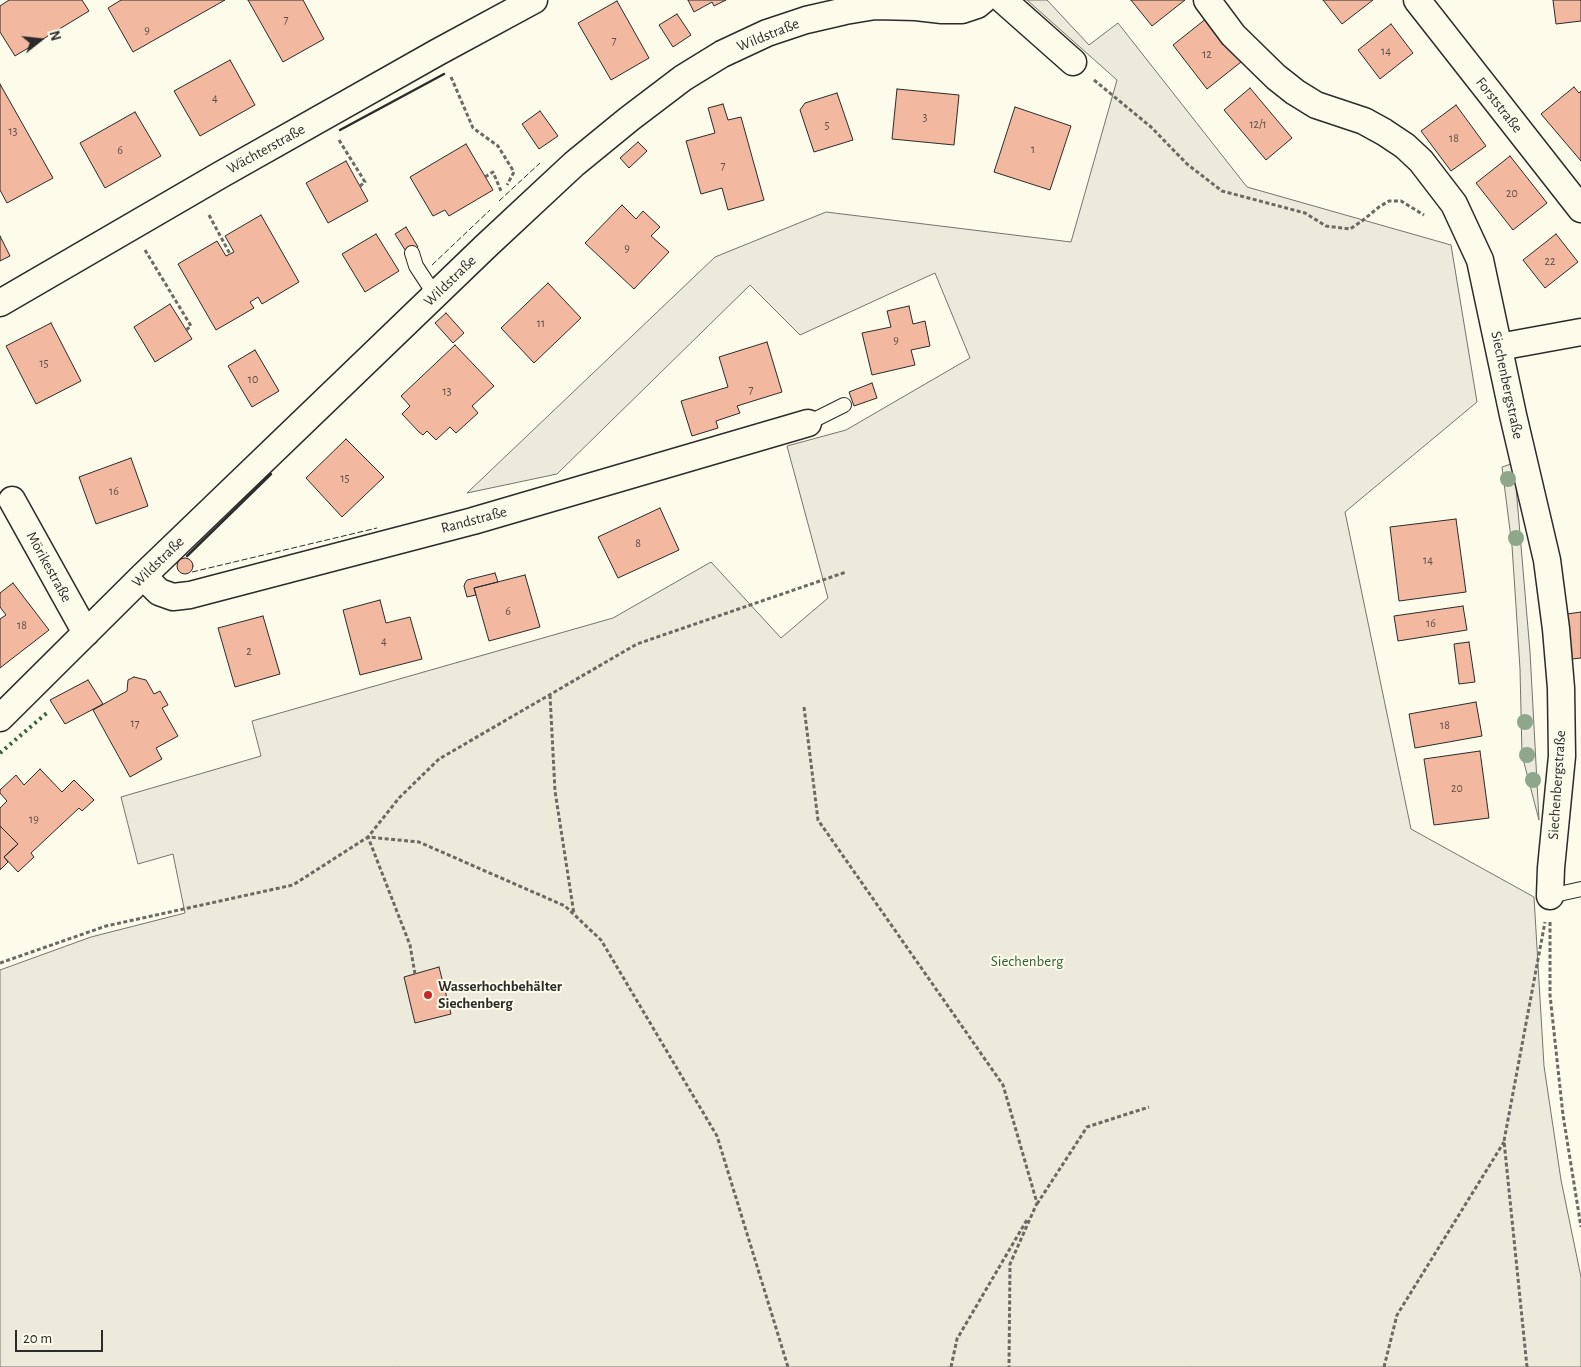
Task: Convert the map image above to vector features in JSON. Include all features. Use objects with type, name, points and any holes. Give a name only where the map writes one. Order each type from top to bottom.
[{"type":"street","name":"Wächterstraße","points":[[0,303],[194,190],[534,0]]},
{"type":"street","name":"Wildstraße","points":[[0,718],[143,576],[574,164],[683,78],[722,54],[767,33],[806,20],[875,6],[962,10],[977,5],[983,0]]},
{"type":"street","points":[[1003,0],[1073,62]]},
{"type":"street","name":"Siechenbergstraße","points":[[1207,0],[1234,35],[1276,77],[1295,92],[1316,105],[1364,121],[1405,146],[1421,161],[1454,204],[1480,260],[1513,415],[1547,560],[1556,629],[1561,688],[1562,756],[1550,896]]},
{"type":"street","name":"Forststraße","points":[[1417,0],[1581,209]]},
{"type":"street","points":[[1499,347],[1581,332]]},
{"type":"street","name":"Randstraße","points":[[143,576],[159,592],[173,597],[190,595],[473,521],[808,423]]},
{"type":"street","name":"Mörikestraße","points":[[12,500],[86,633]]},
{"type":"lane","points":[[412,253],[416,266],[435,295]]},
{"type":"lane","points":[[808,423],[844,405]]},
{"type":"lane","points":[[1550,896],[1581,889]]},
{"type":"path","points":[[1073,62],[1151,127],[1187,164],[1222,192],[1305,214],[1326,226],[1350,229],[1379,207],[1389,202],[1401,201],[1431,219]]},
{"type":"path","points":[[449,70],[473,128],[498,146],[514,172],[509,183],[501,191]]},
{"type":"path","points":[[342,145],[365,182],[360,186]]},
{"type":"path","points":[[194,190],[230,254]]},
{"type":"path","points":[[146,253],[191,326],[186,330]]},
{"type":"path","points":[[0,962],[106,926],[293,885],[368,837],[399,798],[439,759],[637,644],[846,572]]},
{"type":"path","points":[[550,694],[555,791],[574,915]]},
{"type":"path","points":[[804,706],[818,820],[1003,1085],[1037,1204],[1010,1264],[1009,1367]]},
{"type":"path","points":[[368,837],[419,842],[565,906],[601,940],[717,1136],[788,1367]]},
{"type":"path","points":[[368,837],[410,945],[415,974]]},
{"type":"path","points":[[1527,1367],[1504,1141],[1550,896]]},
{"type":"path","points":[[1550,896],[1550,995],[1563,1115],[1581,1227]]},
{"type":"path","points":[[951,1367],[957,1338],[1037,1204],[1087,1127],[1149,1107]]},
{"type":"path","points":[[1384,1367],[1397,1315],[1504,1141]]},
{"type":"green space","name":"Siechenberg","points":[[1027,0],[1047,0],[1089,45],[1118,23],[1247,187],[1451,245],[1477,402],[1345,512],[1411,829],[1534,897],[1544,1066],[1561,1180],[1581,1277],[1581,1367],[0,1367],[0,970],[91,937],[185,913],[173,854],[138,864],[121,797],[261,756],[252,721],[613,618],[711,562],[781,638],[828,598],[787,446],[846,430],[970,358],[935,273],[800,335],[750,285],[557,474],[467,493],[715,257],[826,212],[1071,242],[1117,80]]},
{"type":"green space","points":[[1514,463],[1530,652],[1539,820],[1522,755],[1520,669],[1512,546],[1502,467]]},
{"type":"building","points":[[9,0],[82,0],[89,11],[15,56],[0,32],[0,6]]},
{"type":"building","points":[[121,0],[225,0],[133,52],[108,8]]},
{"type":"building","points":[[248,0],[303,0],[324,39],[283,62]]},
{"type":"building","points":[[688,0],[726,0],[714,6],[712,2],[694,12]]},
{"type":"building","points":[[1131,0],[1185,0],[1152,26]]},
{"type":"building","points":[[1323,0],[1373,0],[1342,24]]},
{"type":"building","points":[[1553,0],[1581,0],[1581,21],[1556,24]]},
{"type":"building","points":[[617,1],[649,58],[611,80],[578,23]]},
{"type":"building","points":[[677,14],[691,35],[673,47],[659,25]]},
{"type":"building","points":[[1207,18],[1241,62],[1207,89],[1173,45]]},
{"type":"building","points":[[1391,24],[1413,53],[1380,79],[1358,50]]},
{"type":"building","points":[[230,60],[255,105],[200,136],[174,91]]},
{"type":"building","points":[[0,84],[53,178],[7,203],[0,190]]},
{"type":"building","points":[[1574,87],[1579,93],[1581,91],[1581,161],[1541,114]]},
{"type":"building","points":[[1250,88],[1292,138],[1266,160],[1224,110]]},
{"type":"building","points":[[897,89],[959,95],[954,145],[892,139]]},
{"type":"building","points":[[837,93],[853,140],[814,152],[800,110],[805,103]]},
{"type":"building","points":[[723,104],[728,120],[741,117],[764,200],[728,210],[722,188],[701,194],[686,141],[715,133],[708,108]]},
{"type":"building","points":[[1456,105],[1486,146],[1451,171],[1421,131]]},
{"type":"building","points":[[1015,107],[1071,126],[1050,190],[994,172]]},
{"type":"building","points":[[540,111],[558,136],[539,149],[522,124]]},
{"type":"building","points":[[135,112],[161,156],[105,188],[80,143]]},
{"type":"building","points":[[638,142],[647,151],[629,168],[620,158]]},
{"type":"building","points":[[466,144],[493,190],[449,216],[445,210],[433,216],[410,177]]},
{"type":"building","points":[[1510,156],[1547,203],[1513,230],[1476,183]]},
{"type":"building","points":[[346,161],[368,201],[328,223],[306,183]]},
{"type":"building","points":[[622,205],[636,219],[643,211],[660,227],[651,236],[669,252],[634,289],[585,243]]},
{"type":"building","points":[[261,215],[299,282],[262,304],[258,297],[250,302],[254,308],[216,330],[178,264],[217,241],[226,256],[234,252],[225,236]]},
{"type":"building","points":[[406,227],[418,247],[407,253],[395,234]]},
{"type":"building","points":[[376,234],[399,271],[365,292],[342,254]]},
{"type":"building","points":[[1556,234],[1578,262],[1545,288],[1523,260]]},
{"type":"building","points":[[0,236],[10,256],[0,261]]},
{"type":"building","points":[[548,283],[581,318],[534,363],[501,328]]},
{"type":"building","points":[[170,304],[192,339],[155,362],[134,327]]},
{"type":"building","points":[[909,306],[913,324],[925,321],[930,346],[911,350],[915,365],[872,375],[862,333],[891,327],[887,311]]},
{"type":"building","points":[[446,313],[464,333],[453,343],[435,323]]},
{"type":"building","points":[[51,323],[81,381],[36,404],[6,346]]},
{"type":"building","points":[[767,342],[782,392],[737,406],[740,413],[716,421],[718,428],[692,436],[681,401],[728,387],[719,357]]},
{"type":"building","points":[[455,345],[494,386],[472,406],[478,413],[456,433],[450,427],[436,440],[427,431],[423,435],[419,432],[402,414],[410,406],[401,396]]},
{"type":"building","points":[[255,350],[279,391],[252,407],[228,366]]},
{"type":"building","points":[[872,383],[877,398],[854,406],[849,392]]},
{"type":"building","points":[[346,439],[384,477],[342,517],[306,478]]},
{"type":"building","points":[[131,458],[148,506],[96,524],[79,477]]},
{"type":"building","points":[[660,508],[679,550],[618,578],[598,537]]},
{"type":"building","points":[[1456,519],[1466,592],[1399,601],[1390,527]]},
{"type":"building","points":[[182,558],[188,558],[193,563],[191,572],[182,574],[177,569],[177,563]]},
{"type":"building","points":[[495,573],[498,582],[474,588],[476,595],[467,597],[464,586],[467,580]]},
{"type":"building","points":[[525,575],[540,627],[489,641],[474,588]]},
{"type":"building","points":[[13,583],[49,630],[0,668],[0,619],[6,615],[0,607],[0,593]]},
{"type":"building","points":[[380,600],[386,623],[410,617],[422,659],[360,675],[343,610]]},
{"type":"building","points":[[1463,606],[1467,630],[1398,641],[1394,616]]},
{"type":"building","points":[[1581,612],[1581,658],[1572,659],[1567,614]]},
{"type":"building","points":[[263,616],[280,674],[235,687],[218,628]]},
{"type":"building","points":[[1469,642],[1475,682],[1459,684],[1454,644]]},
{"type":"building","points":[[134,677],[146,680],[154,694],[160,691],[168,705],[162,708],[178,736],[156,748],[162,759],[130,777],[93,710],[127,691],[128,680]]},
{"type":"building","points":[[88,680],[103,704],[65,724],[50,700]]},
{"type":"building","points":[[1476,702],[1482,736],[1415,748],[1409,714]]},
{"type":"building","points":[[1480,751],[1489,818],[1434,825],[1424,759]]},
{"type":"building","points":[[40,769],[62,792],[74,780],[94,800],[82,811],[79,808],[31,853],[34,857],[18,872],[4,857],[18,844],[0,826],[0,808],[7,801],[0,793],[0,790],[16,775],[24,785]]},
{"type":"building","points":[[0,826],[18,844],[4,857],[8,862],[0,870]]},
{"type":"building","name":"Wasserhochbehälter Siechenberg","points":[[439,967],[451,1014],[415,1023],[404,977]]},
{"type":"hedge","points":[[0,753],[48,712]]},
{"type":"fence","points":[[499,201],[540,163]]},
{"type":"fence","points":[[432,265],[490,210]]},
{"type":"fence","points":[[192,572],[377,528]]},
{"type":"wall","points":[[340,130],[444,74]]},
{"type":"wall","points":[[187,556],[271,474]]},
{"type":"place","name":"Wasserhochbehälter Siechenberg","points":[[428,995]]}]
